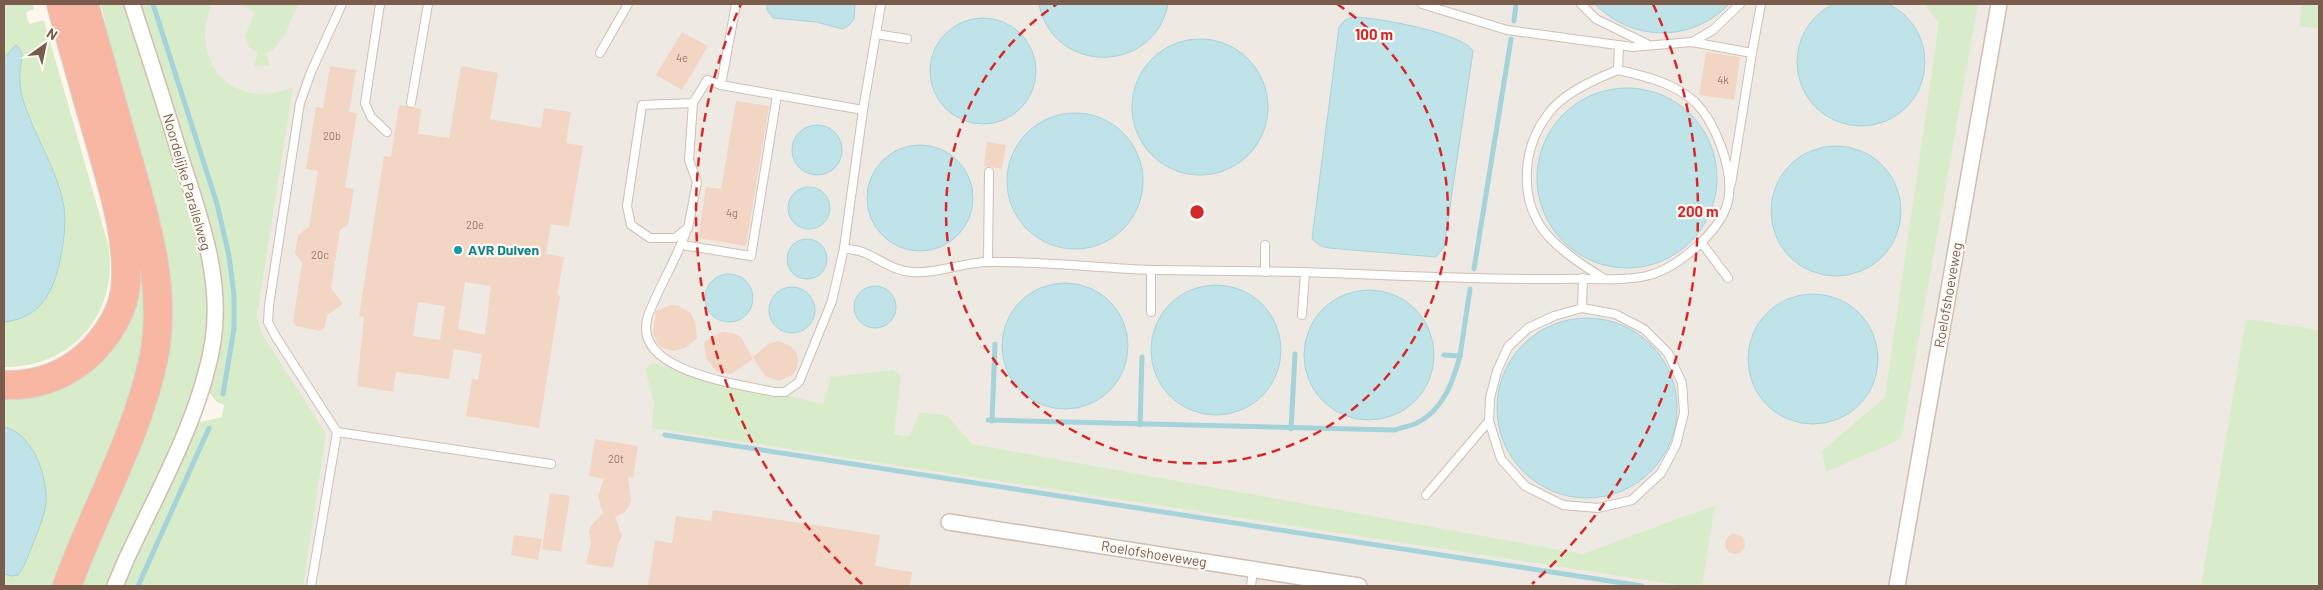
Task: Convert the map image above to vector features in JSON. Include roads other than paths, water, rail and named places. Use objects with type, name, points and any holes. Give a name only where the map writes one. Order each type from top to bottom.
[{"type":"highway","points":[[4,385],[21,386],[53,377],[88,356],[104,338],[115,317],[124,293],[126,269],[116,201],[61,4]]},
{"type":"highway","points":[[67,586],[81,547],[124,451],[145,396],[154,359],[157,333],[157,283],[151,250],[137,191],[84,4]]},
{"type":"street","name":"Noordelijke Parallelweg","points":[[116,586],[125,562],[198,402],[213,340],[214,309],[212,270],[200,220],[132,4]]},
{"type":"street","name":"Roelofshoeveweg","points":[[1897,586],[1999,4]]},
{"type":"street","name":"Roelofshoeveweg","points":[[949,522],[1360,586]]},
{"type":"lane","points":[[311,586],[337,432],[268,322],[284,196],[300,103],[311,72],[342,4]]},
{"type":"lane","points":[[380,4],[365,103],[371,117],[387,132]]},
{"type":"lane","points":[[411,103],[428,4]]},
{"type":"lane","points":[[600,53],[628,4]]},
{"type":"lane","points":[[721,85],[736,4]]},
{"type":"lane","points":[[863,110],[721,85],[707,80],[693,103],[689,160],[697,182],[688,228],[648,317],[647,338],[665,358],[676,366],[696,375],[785,392],[799,382],[809,362],[832,301],[844,248],[863,110],[881,4]]},
{"type":"lane","points":[[1422,4],[1507,30],[1520,32],[1632,47],[1692,42],[1752,53]]},
{"type":"lane","points":[[1581,4],[1596,19],[1649,45]]},
{"type":"lane","points":[[1692,42],[1713,30],[1740,4]]},
{"type":"lane","points":[[844,248],[864,252],[891,268],[910,272],[933,271],[988,262],[1151,270],[1305,272],[1482,280],[1604,278],[1651,275],[1676,263],[1701,242],[1718,224],[1729,196],[1761,4]]},
{"type":"lane","points":[[876,34],[908,39]]},
{"type":"lane","points":[[1618,45],[1618,70]]},
{"type":"lane","points":[[1604,278],[1576,261],[1548,236],[1532,208],[1526,180],[1531,142],[1548,112],[1573,92],[1594,80],[1618,70],[1669,85],[1695,102],[1714,128],[1726,166],[1729,196]]},
{"type":"lane","points":[[682,245],[751,256],[777,95]]},
{"type":"lane","points":[[688,228],[675,238],[650,238],[631,225],[627,206],[642,105],[693,103]]},
{"type":"lane","points":[[988,262],[989,172]]},
{"type":"lane","points":[[1701,242],[1728,278]]},
{"type":"lane","points":[[1264,272],[1265,245]]},
{"type":"lane","points":[[1151,270],[1151,312]]},
{"type":"lane","points":[[1302,315],[1305,272]]},
{"type":"lane","points":[[1582,308],[1583,278]]},
{"type":"lane","points":[[1582,308],[1615,314],[1644,329],[1668,353],[1682,384],[1684,414],[1676,445],[1661,473],[1632,500],[1598,508],[1563,505],[1525,486],[1502,459],[1489,421],[1490,398],[1497,371],[1508,346],[1528,328],[1554,316],[1582,308]]},
{"type":"lane","points":[[1426,495],[1489,421]]},
{"type":"lane","points":[[337,432],[551,464]]},
{"type":"lane","points":[[1251,586],[1253,570]]},
{"type":"water","points":[[1861,-2],[1874,-1],[1886,3],[1906,17],[1920,37],[1924,49],[1924,75],[1920,87],[1906,107],[1886,121],[1874,125],[1861,126],[1848,125],[1836,121],[1816,107],[1802,87],[1798,75],[1797,62],[1798,49],[1802,37],[1816,17],[1836,3],[1848,-1]]},
{"type":"water","points":[[767,4],[855,4],[854,19],[843,29],[816,22],[773,18],[767,10]]},
{"type":"water","points":[[1039,4],[1168,4],[1159,27],[1144,44],[1125,54],[1104,57],[1082,54],[1063,44],[1048,27]]},
{"type":"water","points":[[1595,4],[1729,4],[1714,17],[1698,26],[1662,33],[1626,26],[1610,17]]},
{"type":"water","points":[[1353,17],[1398,23],[1436,32],[1466,44],[1473,51],[1444,247],[1436,257],[1329,248],[1321,246],[1312,239],[1339,27],[1345,20]]},
{"type":"water","points":[[983,18],[1003,22],[1020,34],[1032,51],[1036,71],[1032,91],[1020,108],[1003,120],[983,124],[963,120],[946,108],[934,91],[930,71],[934,51],[946,34],[963,22]]},
{"type":"water","points":[[1200,39],[1226,44],[1248,59],[1263,81],[1268,107],[1263,133],[1248,155],[1226,170],[1200,175],[1174,170],[1152,155],[1137,133],[1132,107],[1137,81],[1152,59],[1174,44]]},
{"type":"water","points":[[16,45],[22,55],[20,79],[23,100],[57,180],[64,207],[65,226],[58,269],[44,301],[28,315],[4,322],[4,58]]},
{"type":"water","points":[[1618,88],[1636,88],[1661,95],[1677,103],[1691,114],[1702,128],[1710,144],[1717,169],[1717,187],[1710,212],[1702,228],[1691,242],[1677,253],[1653,264],[1636,268],[1618,268],[1601,264],[1577,253],[1557,235],[1541,204],[1537,187],[1537,169],[1541,152],[1552,128],[1570,108],[1601,92]]},
{"type":"water","points":[[1075,113],[1101,118],[1123,133],[1138,155],[1143,181],[1138,207],[1123,229],[1101,244],[1075,249],[1049,244],[1027,229],[1012,207],[1007,181],[1012,155],[1027,133],[1049,118]]},
{"type":"water","points":[[817,125],[835,132],[842,150],[835,168],[817,175],[799,168],[792,150],[799,132]]},
{"type":"water","points":[[920,145],[940,149],[958,160],[969,178],[973,198],[969,218],[958,236],[940,247],[920,251],[900,247],[882,236],[871,218],[867,198],[871,178],[882,160],[900,149]]},
{"type":"water","points":[[1836,146],[1849,147],[1861,151],[1882,165],[1896,186],[1900,198],[1900,224],[1896,236],[1882,257],[1861,271],[1849,275],[1836,276],[1823,275],[1811,271],[1790,257],[1776,236],[1772,224],[1771,211],[1772,198],[1776,186],[1790,165],[1811,151],[1823,147]]},
{"type":"water","points":[[809,187],[824,193],[830,208],[824,223],[809,229],[794,223],[788,208],[794,193]]},
{"type":"water","points":[[811,239],[818,242],[824,248],[827,259],[826,267],[818,276],[811,279],[803,279],[796,276],[788,267],[787,255],[790,248],[799,240]]},
{"type":"water","points":[[724,274],[734,274],[743,278],[749,284],[752,289],[752,307],[743,318],[734,322],[724,322],[715,318],[709,312],[705,303],[705,293],[709,284],[715,278]]},
{"type":"water","points":[[1065,283],[1089,288],[1109,302],[1123,322],[1128,346],[1123,370],[1109,390],[1089,404],[1065,409],[1041,404],[1021,390],[1007,370],[1002,346],[1007,322],[1021,302],[1041,288]]},
{"type":"water","points":[[1216,285],[1229,286],[1241,290],[1262,304],[1276,325],[1280,337],[1280,363],[1276,375],[1262,396],[1241,410],[1229,414],[1216,415],[1203,414],[1191,410],[1170,396],[1156,375],[1152,363],[1151,350],[1152,337],[1156,325],[1170,304],[1191,290],[1203,286]]},
{"type":"water","points":[[875,286],[890,292],[896,307],[890,322],[875,328],[860,322],[854,307],[860,292]]},
{"type":"water","points":[[787,287],[797,287],[811,297],[815,310],[811,323],[805,329],[797,333],[787,333],[773,323],[769,315],[769,305],[779,291]]},
{"type":"water","points":[[1369,290],[1382,291],[1394,295],[1415,309],[1429,330],[1433,342],[1433,368],[1429,380],[1415,401],[1394,415],[1382,419],[1369,420],[1356,419],[1344,415],[1323,401],[1309,380],[1305,368],[1304,355],[1305,342],[1309,330],[1323,309],[1344,295],[1356,291]]},
{"type":"water","points":[[1813,294],[1826,295],[1838,299],[1859,313],[1873,334],[1877,346],[1877,372],[1873,384],[1859,405],[1838,419],[1826,423],[1813,424],[1800,423],[1788,419],[1767,405],[1753,384],[1749,372],[1748,359],[1749,346],[1753,334],[1767,313],[1788,299],[1800,295]]},
{"type":"water","points":[[1578,318],[1596,318],[1621,325],[1637,333],[1651,344],[1662,358],[1670,374],[1677,399],[1677,417],[1670,442],[1662,458],[1651,472],[1637,483],[1613,494],[1596,498],[1578,498],[1561,494],[1537,483],[1517,465],[1501,434],[1497,417],[1497,399],[1501,382],[1512,358],[1530,338],[1561,322]]},
{"type":"water","points":[[4,427],[14,431],[31,447],[41,469],[46,493],[43,518],[24,566],[18,575],[12,576],[4,574]]},
{"type":"waterway","points":[[153,4],[217,204],[229,256],[234,295],[234,329],[223,394]]},
{"type":"waterway","points":[[1514,21],[1516,4]]},
{"type":"waterway","points":[[1474,269],[1511,39]]},
{"type":"waterway","points":[[1460,356],[1470,289]]},
{"type":"waterway","points":[[992,421],[995,344]]},
{"type":"waterway","points":[[1291,429],[1295,354]]},
{"type":"waterway","points":[[988,420],[1394,430],[1417,423],[1434,411],[1440,403],[1454,376],[1460,356],[1444,355]]},
{"type":"waterway","points":[[1140,425],[1142,357]]},
{"type":"waterway","points":[[138,586],[209,428]]},
{"type":"waterway","points":[[665,435],[1642,586]]},
{"type":"place","name":"AVR Duiven","points":[[458,250]]}]
